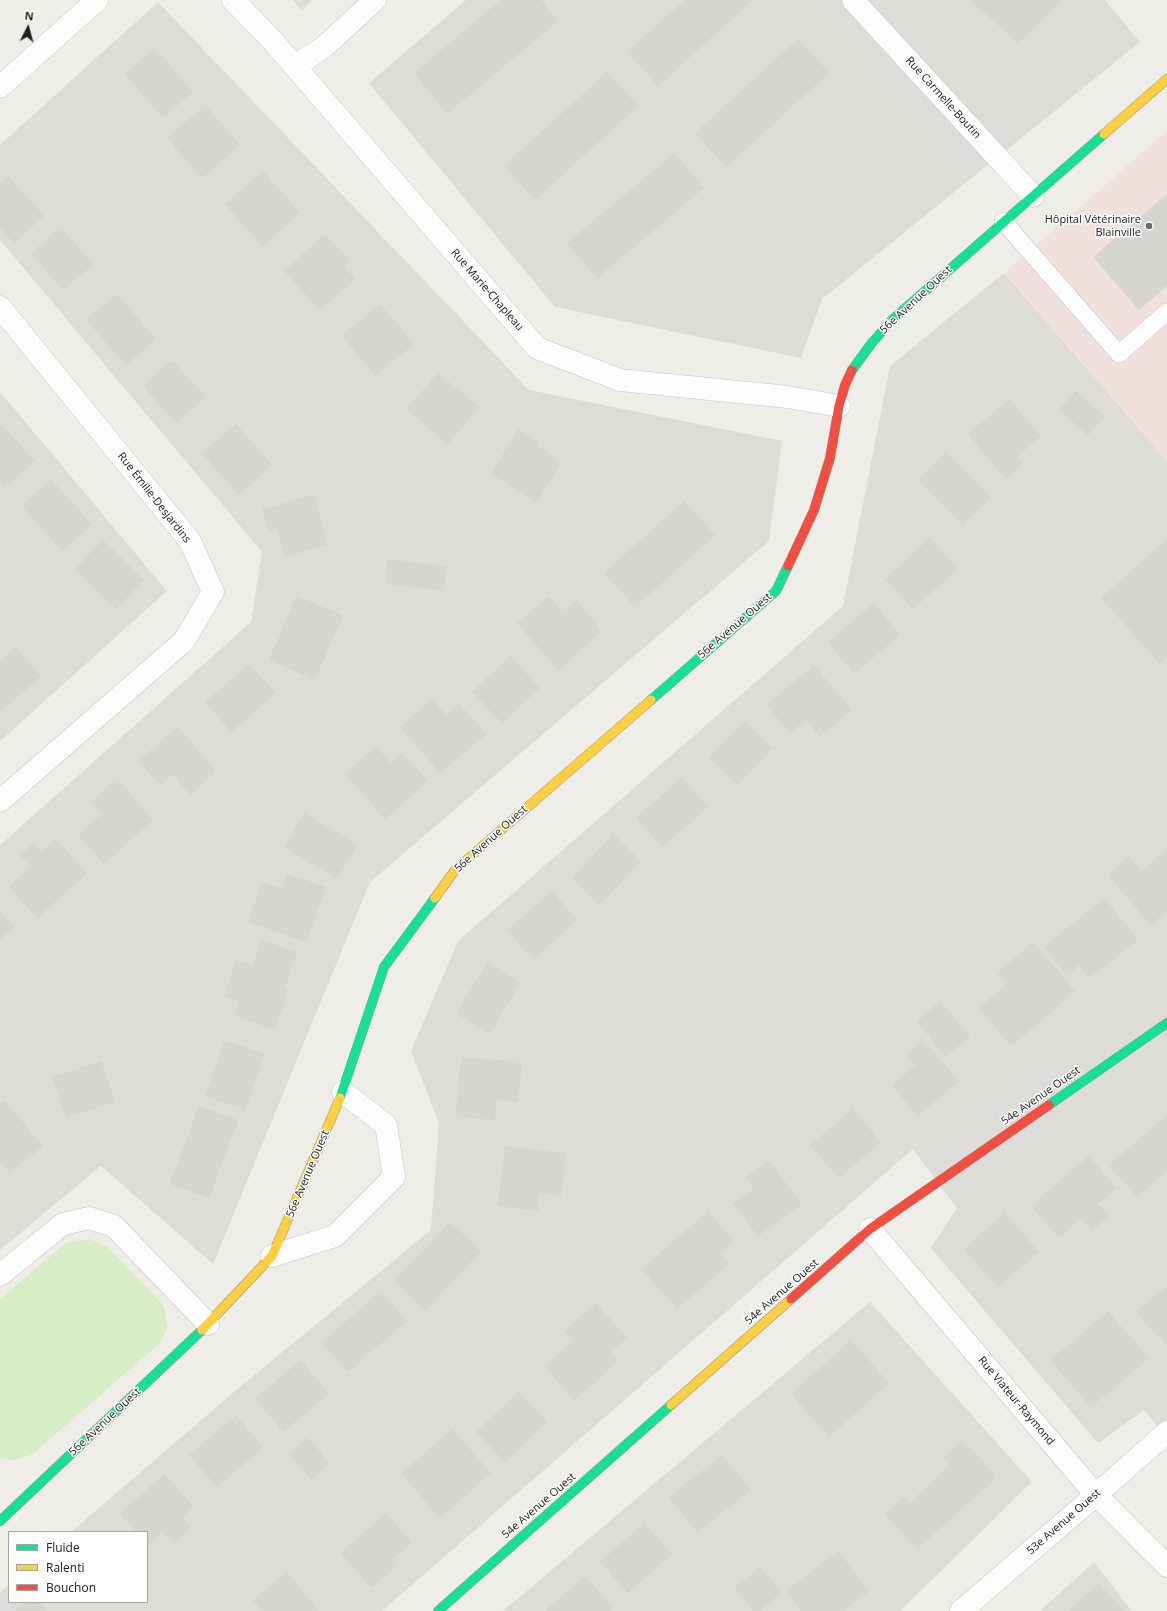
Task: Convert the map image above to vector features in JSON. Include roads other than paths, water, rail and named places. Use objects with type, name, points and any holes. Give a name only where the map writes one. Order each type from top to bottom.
[{"type":"street","points":[[0,87],[97,0]]},
{"type":"street","name":"Rue Marie-Chapleau","points":[[233,0],[295,66],[537,348],[620,380],[788,397],[839,406]]},
{"type":"street","points":[[295,66],[324,47],[375,0]]},
{"type":"street","name":"Rue Carmelle-Boutin","points":[[854,0],[1033,196]]},
{"type":"street","name":"56e Avenue Ouest","points":[[0,1519],[208,1324],[272,1256],[343,1092],[384,967],[455,870],[776,591],[814,510],[830,458],[839,406],[848,377],[882,330],[1003,221],[1167,79]]},
{"type":"street","name":"Rue Émilie-Desjardins","points":[[0,308],[190,541],[213,592],[184,641],[0,801]]},
{"type":"street","name":"54e Avenue Ouest","points":[[438,1611],[870,1229],[1167,1023]]},
{"type":"street","name":"56e Avenue Ouest","points":[[272,1256],[335,1236],[394,1177],[386,1125],[343,1092]]},
{"type":"street","points":[[0,1275],[62,1224],[89,1218],[114,1226],[208,1324]]},
{"type":"street","name":"Rue Viateur-Raymond","points":[[870,1229],[1096,1495],[1167,1566]]},
{"type":"street","name":"53e Avenue Ouest","points":[[961,1611],[1167,1432]]},
{"type":"lane","points":[[1003,221],[1119,354],[1167,312]]},
{"type":"place","name":"Hôpital Vétérinaire Blainville","points":[[1149,226]]}]
